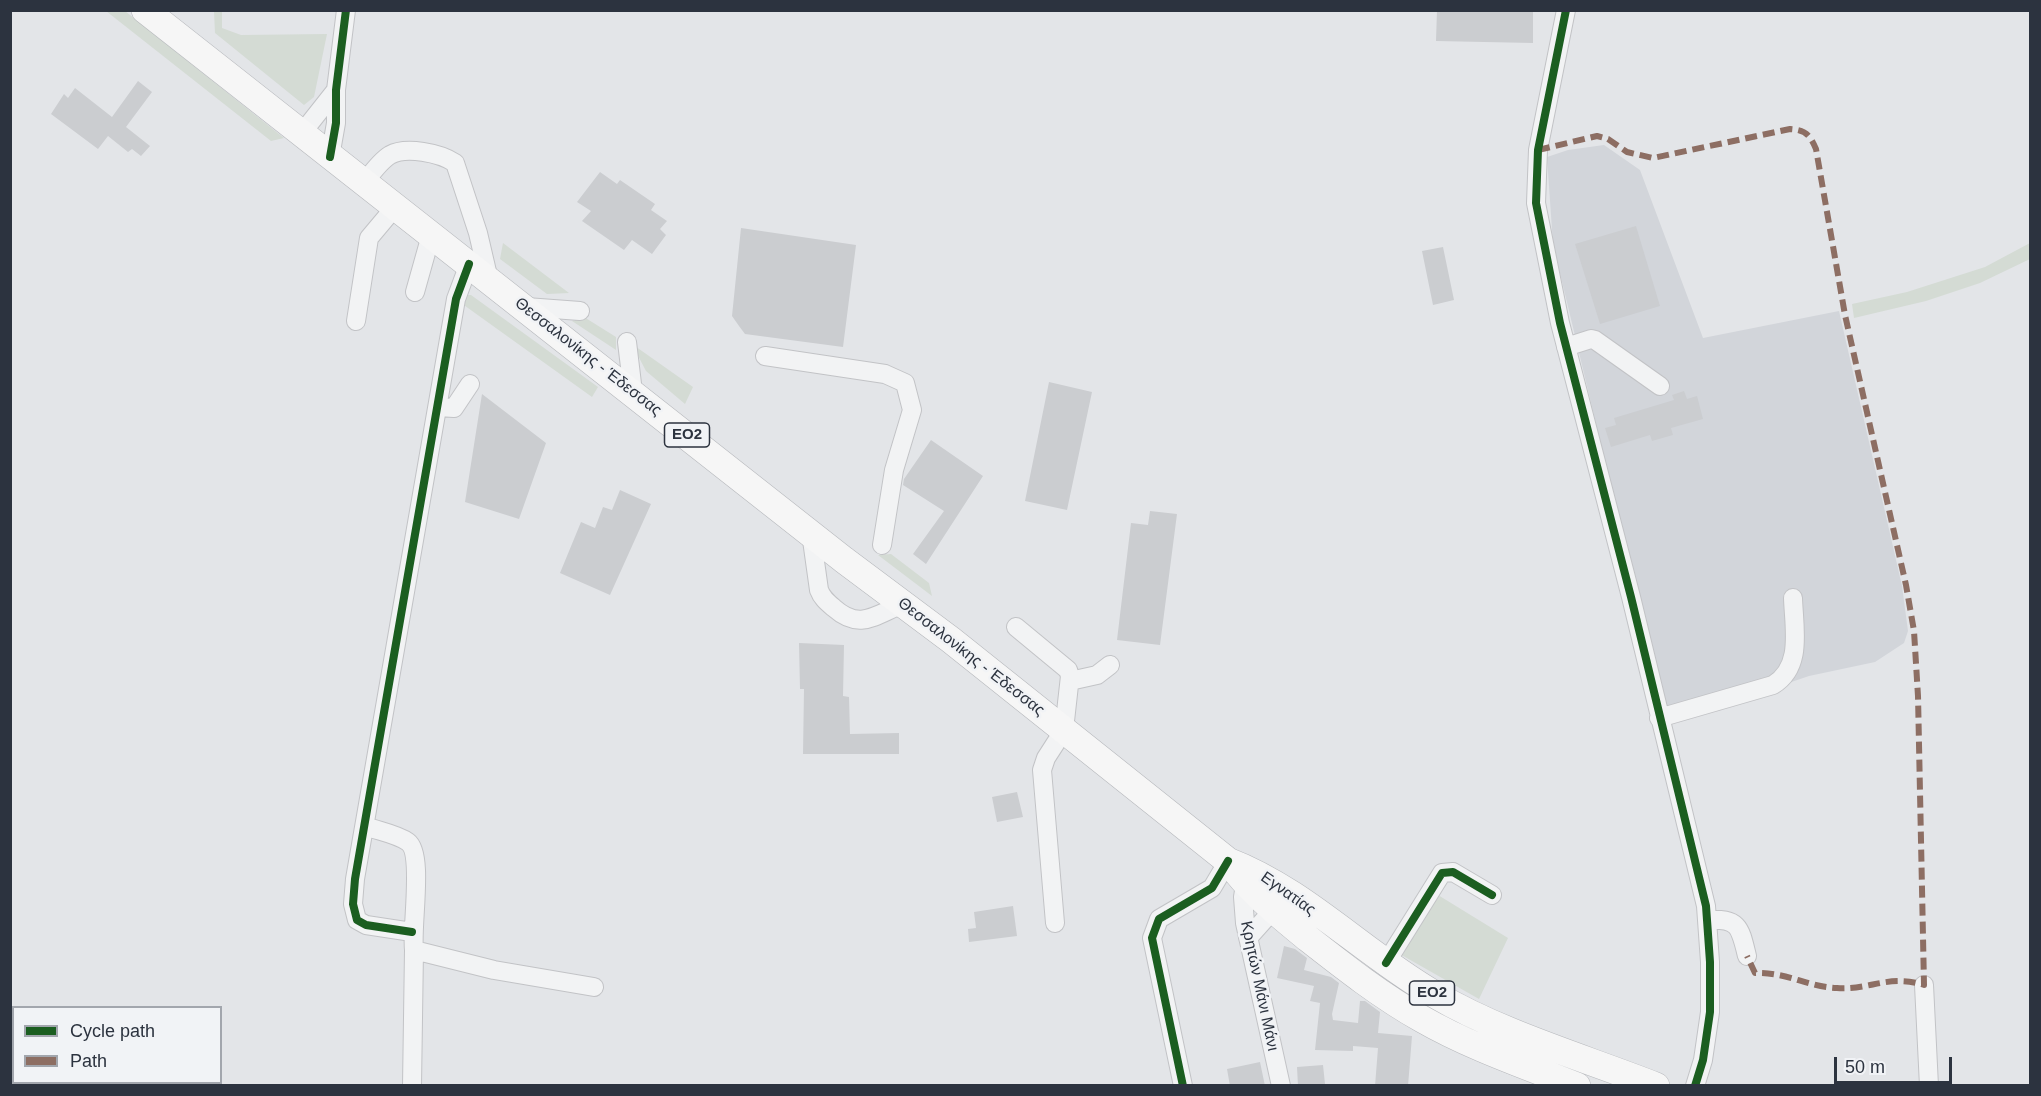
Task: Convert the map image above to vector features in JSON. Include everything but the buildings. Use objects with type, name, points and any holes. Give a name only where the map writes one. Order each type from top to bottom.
[{"type":"highway","name":"Θεσσαλονίκης - Έδεσσας","points":[[145,10],[1228,861]]},
{"type":"highway","name":"Εγνατίας","points":[[1228,861],[1245,885],[1273,910],[1372,986],[1421,1018],[1498,1055],[1577,1086]]},
{"type":"highway","name":"Εγνατίας","points":[[1228,861],[1260,873],[1386,963],[1434,994],[1471,1013],[1656,1086]]},
{"type":"street","points":[[330,157],[336,123],[336,90],[346,10]]},
{"type":"street","points":[[1566,10],[1541,128],[1536,181],[1541,237],[1566,347],[1697,866],[1707,920],[1710,1012],[1705,1052],[1695,1086]]},
{"type":"street","points":[[302,134],[336,90]]},
{"type":"street","points":[[364,183],[387,157],[400,152],[438,154],[455,163],[478,234],[479,272],[458,289],[355,879],[353,904],[355,917],[366,925],[412,932]]},
{"type":"street","points":[[356,321],[369,238],[395,207]]},
{"type":"street","points":[[415,292],[431,235]]},
{"type":"street","points":[[526,308],[580,311]]},
{"type":"street","points":[[1566,347],[1595,340],[1660,386]]},
{"type":"street","points":[[627,342],[633,392]]},
{"type":"street","points":[[765,356],[885,374],[905,383],[909,389],[912,410],[894,470],[882,546]]},
{"type":"street","points":[[438,407],[454,408],[470,384]]},
{"type":"street","points":[[811,533],[822,598],[846,619],[861,620],[903,604]]},
{"type":"street","points":[[1659,718],[1773,685],[1781,680],[1793,662],[1793,598]]},
{"type":"street","points":[[1016,627],[1068,670],[1070,681],[1064,730],[1046,758],[1042,770],[1055,923]]},
{"type":"street","points":[[1070,681],[1097,675],[1110,665]]},
{"type":"street","points":[[365,826],[407,841],[415,851],[417,876],[412,932],[414,950],[412,1086]]},
{"type":"street","points":[[1183,1086],[1152,938],[1159,919],[1212,888],[1228,861]]},
{"type":"street","points":[[1386,963],[1442,873],[1453,872],[1492,895]]},
{"type":"street","name":"Κρητών Μάνι Μάνι","points":[[1245,885],[1242,897],[1248,938],[1281,1086]]},
{"type":"street","points":[[1248,938],[1273,910]]},
{"type":"street","points":[[1707,920],[1732,921],[1739,929],[1747,956]]},
{"type":"street","points":[[414,950],[494,970],[594,987]]},
{"type":"street","points":[[1924,985],[1929,1086]]},
{"type":"shaded area","points":[[106,11],[125,11],[284,138],[271,141]]},
{"type":"shaded area","points":[[214,11],[222,11],[222,28],[241,35],[327,34],[314,97],[304,105],[215,33]]},
{"type":"shaded area","points":[[1604,145],[1640,170],[1703,338],[1839,311],[1902,586],[1908,631],[1904,643],[1875,662],[1809,676],[1668,724],[1553,244],[1547,157],[1568,150]]},
{"type":"shaded area","points":[[503,243],[569,293],[547,294],[500,259]]},
{"type":"shaded area","points":[[2030,243],[2030,259],[1980,283],[1926,301],[1854,318],[1852,304],[1907,292],[1985,267]]},
{"type":"shaded area","points":[[464,295],[471,295],[598,387],[592,397],[461,303]]},
{"type":"shaded area","points":[[584,317],[616,337],[616,350],[572,321]]},
{"type":"shaded area","points":[[632,344],[693,387],[685,404],[646,371]]},
{"type":"shaded area","points":[[891,554],[929,583],[932,596],[878,555]]},
{"type":"shaded area","points":[[1438,895],[1508,938],[1479,999],[1398,953]]},
{"type":"marked path","points":[[1538,150],[1597,136],[1608,139],[1627,152],[1653,158],[1790,129],[1807,134],[1816,149],[1845,315],[1906,585],[1914,631],[1918,696],[1924,985],[1900,981],[1849,988],[1826,987],[1767,973],[1755,973],[1747,956]]},
{"type":"cycle path","points":[[330,157],[336,123],[336,90],[346,10]]},
{"type":"cycle path","points":[[1566,10],[1538,150],[1536,203],[1560,323],[1631,597],[1706,906],[1710,962],[1710,1012],[1703,1060],[1695,1086]]},
{"type":"cycle path","points":[[412,932],[366,925],[357,920],[353,904],[355,879],[456,299],[469,264]]},
{"type":"cycle path","points":[[1183,1086],[1152,938],[1159,919],[1212,888],[1228,861]]},
{"type":"cycle path","points":[[1386,963],[1442,873],[1453,872],[1492,895]]}]
